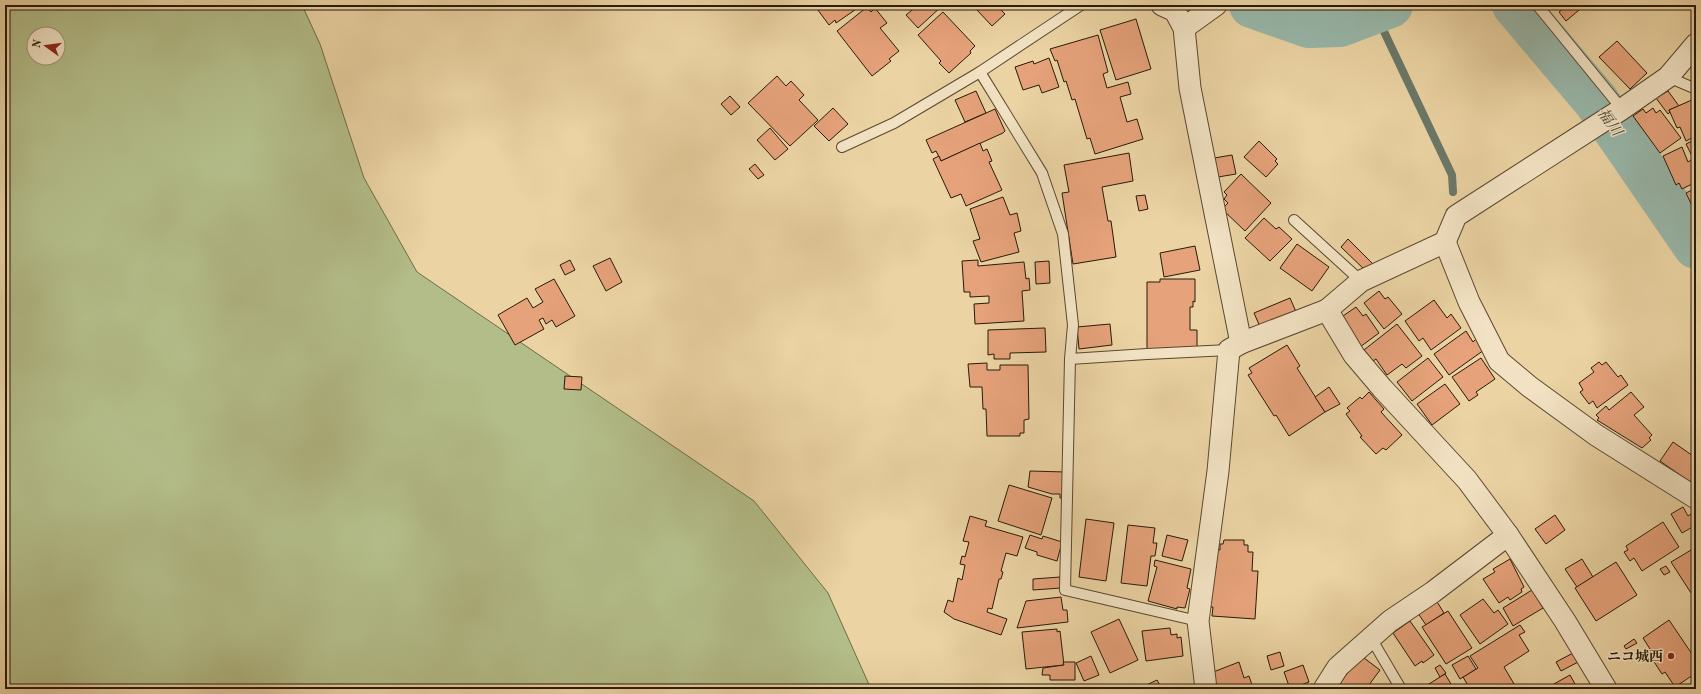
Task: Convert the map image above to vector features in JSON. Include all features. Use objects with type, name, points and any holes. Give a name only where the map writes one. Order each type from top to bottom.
[{"type":"street","points":[[1162,5],[1175,11],[1184,28],[1190,88],[1235,346],[1198,621],[1206,689]]},
{"type":"street","points":[[1184,28],[1216,5]]},
{"type":"street","points":[[1235,346],[1327,310],[1361,281],[1445,242],[1456,216],[1613,115],[1668,77],[1696,44]]},
{"type":"street","points":[[1445,242],[1470,302],[1499,361],[1530,387],[1596,435],[1696,498]]},
{"type":"street","points":[[1327,310],[1354,355],[1382,388],[1467,480],[1508,535],[1565,621],[1606,689]]},
{"type":"street","points":[[1324,689],[1338,667],[1390,621],[1433,592],[1508,535]]},
{"type":"lane","points":[[842,147],[894,123],[980,72],[1081,5]]},
{"type":"lane","points":[[1538,6],[1613,115]]},
{"type":"lane","points":[[980,72],[1042,173],[1063,234],[1073,325],[1070,360],[1066,590],[1198,621]]},
{"type":"lane","points":[[1668,77],[1696,89]]},
{"type":"lane","points":[[1294,220],[1361,281]]},
{"type":"lane","points":[[1070,360],[1235,346]]},
{"type":"lane","points":[[1371,638],[1401,689]]},
{"type":"green space","points":[[5,5],[302,5],[320,44],[364,178],[417,272],[754,501],[828,593],[871,689],[5,689]]},
{"type":"building","points":[[862,5],[836,23],[835,20],[829,25],[815,6]]},
{"type":"building","points":[[918,5],[943,5],[918,28],[906,15]]},
{"type":"building","points":[[982,5],[996,5],[1005,14],[992,26],[977,10]]},
{"type":"building","points":[[1560,5],[1585,5],[1566,21],[1559,12],[1563,9]]},
{"type":"building","points":[[867,7],[871,12],[875,8],[887,23],[880,28],[899,51],[889,59],[891,61],[872,76],[837,31]]},
{"type":"building","points":[[943,12],[975,46],[970,51],[971,53],[949,73],[939,63],[941,61],[918,35]]},
{"type":"building","points":[[1136,19],[1151,69],[1116,80],[1100,30]]},
{"type":"building","points":[[1098,35],[1108,72],[1103,74],[1107,88],[1128,82],[1131,94],[1120,97],[1127,122],[1137,119],[1143,139],[1095,154],[1090,138],[1087,139],[1075,99],[1072,100],[1057,60],[1055,61],[1050,49]]},
{"type":"building","points":[[1617,41],[1647,73],[1630,89],[1599,57]]},
{"type":"building","points":[[1049,58],[1059,87],[1042,93],[1039,85],[1023,90],[1015,67],[1033,61],[1034,64]]},
{"type":"building","points":[[777,76],[786,86],[791,81],[804,95],[799,100],[818,120],[790,146],[748,103]]},
{"type":"building","points":[[976,91],[986,113],[965,122],[955,100]]},
{"type":"building","points":[[1668,91],[1679,106],[1669,110],[1670,112],[1668,114],[1656,98]]},
{"type":"building","points":[[730,96],[740,107],[731,115],[721,104]]},
{"type":"building","points":[[1694,99],[1696,104],[1696,136],[1686,141],[1680,127],[1677,128],[1669,110]]},
{"type":"building","points":[[833,108],[848,124],[829,141],[814,126]]},
{"type":"building","points":[[1653,108],[1656,113],[1660,110],[1681,138],[1660,153],[1633,116],[1643,109],[1646,113]]},
{"type":"building","points":[[995,109],[1005,131],[1003,133],[941,161],[936,151],[932,153],[926,140]]},
{"type":"building","points":[[770,128],[788,149],[775,160],[757,140]]},
{"type":"building","points":[[1696,139],[1696,164],[1686,144]]},
{"type":"building","points":[[1259,141],[1277,159],[1275,161],[1278,164],[1266,177],[1244,157]]},
{"type":"building","points":[[980,143],[983,151],[987,149],[992,161],[989,162],[1002,190],[966,206],[961,194],[951,198],[933,159],[939,156],[941,161]]},
{"type":"building","points":[[1682,147],[1688,162],[1691,160],[1695,169],[1692,170],[1696,178],[1696,182],[1682,189],[1679,183],[1676,185],[1663,156]]},
{"type":"building","points":[[1129,153],[1133,181],[1102,187],[1108,221],[1111,221],[1116,257],[1073,264],[1062,193],[1069,192],[1064,165]]},
{"type":"building","points":[[1232,155],[1236,174],[1218,177],[1214,158]]},
{"type":"building","points":[[755,164],[764,175],[758,179],[749,169]]},
{"type":"building","points":[[1241,174],[1271,203],[1245,231],[1222,209],[1228,203],[1224,199],[1227,195],[1224,192]]},
{"type":"building","points":[[1696,188],[1696,214],[1686,193]]},
{"type":"building","points":[[1145,195],[1148,209],[1139,211],[1136,196]]},
{"type":"building","points":[[1003,197],[1010,215],[1017,213],[1021,231],[1014,233],[1019,252],[981,262],[973,241],[980,239],[970,209]]},
{"type":"building","points":[[1264,218],[1276,229],[1279,227],[1292,239],[1270,261],[1245,238]]},
{"type":"building","points":[[1348,239],[1375,266],[1368,273],[1341,247]]},
{"type":"building","points":[[1297,244],[1329,267],[1312,291],[1280,268]]},
{"type":"building","points":[[1195,246],[1200,270],[1164,277],[1160,253]]},
{"type":"building","points":[[610,258],[622,282],[606,291],[593,266]]},
{"type":"building","points":[[570,260],[575,270],[565,275],[560,265]]},
{"type":"building","points":[[978,260],[978,266],[1024,262],[1026,279],[1029,278],[1030,290],[1022,291],[1024,321],[975,324],[974,304],[989,303],[989,296],[970,297],[970,292],[964,292],[962,261]]},
{"type":"building","points":[[1049,261],[1050,283],[1036,284],[1035,262]]},
{"type":"building","points":[[554,279],[575,316],[556,327],[552,320],[546,324],[543,318],[539,320],[544,329],[515,345],[498,315],[527,298],[533,308],[543,302],[535,289]]},
{"type":"building","points":[[1160,279],[1195,279],[1195,302],[1193,301],[1193,307],[1190,307],[1190,330],[1197,330],[1197,348],[1147,351],[1147,282],[1160,282]]},
{"type":"building","points":[[1379,291],[1385,299],[1388,297],[1402,314],[1384,329],[1364,303]]},
{"type":"building","points":[[1290,298],[1297,314],[1261,329],[1254,313]]},
{"type":"building","points":[[1434,300],[1447,318],[1451,314],[1461,328],[1431,350],[1423,338],[1419,341],[1405,321]]},
{"type":"building","points":[[1356,307],[1363,316],[1366,314],[1379,333],[1360,347],[1340,318]]},
{"type":"building","points":[[1110,324],[1112,345],[1079,349],[1077,327]]},
{"type":"building","points":[[1397,324],[1422,356],[1406,368],[1402,364],[1387,375],[1376,359],[1373,361],[1364,350]]},
{"type":"building","points":[[1045,328],[1046,352],[1010,353],[1010,359],[994,359],[994,354],[988,355],[988,330]]},
{"type":"building","points":[[1466,331],[1473,342],[1476,339],[1484,350],[1449,375],[1434,354]]},
{"type":"building","points":[[1287,345],[1300,366],[1297,368],[1325,412],[1289,436],[1276,415],[1274,416],[1248,375],[1252,373],[1249,368]]},
{"type":"building","points":[[1428,358],[1443,377],[1412,401],[1397,382]]},
{"type":"building","points":[[1481,358],[1495,379],[1476,392],[1478,395],[1469,401],[1452,377]]},
{"type":"building","points":[[1599,362],[1602,365],[1606,362],[1618,377],[1621,375],[1628,385],[1597,408],[1593,401],[1589,404],[1580,392],[1583,390],[1579,383],[1594,372],[1591,368]]},
{"type":"building","points":[[987,363],[987,370],[1000,370],[1000,365],[1028,365],[1029,419],[1024,420],[1024,433],[1020,433],[1020,436],[987,436],[986,409],[983,409],[982,387],[970,387],[968,364]]},
{"type":"building","points":[[565,376],[582,377],[581,390],[564,389]]},
{"type":"building","points":[[1445,384],[1460,404],[1432,425],[1417,404]]},
{"type":"building","points":[[1329,387],[1340,404],[1325,412],[1315,397]]},
{"type":"building","points":[[1369,392],[1384,409],[1381,412],[1402,435],[1386,450],[1383,448],[1376,454],[1360,437],[1362,436],[1346,414],[1350,411],[1347,408],[1360,397],[1362,399]]},
{"type":"building","points":[[1631,392],[1644,407],[1634,415],[1652,435],[1649,438],[1651,440],[1642,448],[1597,420],[1599,418],[1596,415],[1606,406],[1609,410]]},
{"type":"building","points":[[1673,442],[1696,458],[1696,486],[1660,461]]},
{"type":"building","points":[[1030,471],[1066,472],[1066,498],[1060,498],[1060,494],[1052,494],[1028,487]]},
{"type":"building","points":[[1009,485],[1052,498],[1041,535],[998,521]]},
{"type":"building","points":[[1683,507],[1688,516],[1694,512],[1696,515],[1696,525],[1682,533],[1671,514]]},
{"type":"building","points":[[1555,515],[1565,530],[1546,544],[1535,529]]},
{"type":"building","points":[[970,516],[987,521],[985,526],[1023,537],[1017,556],[1006,553],[1001,571],[1003,572],[1001,579],[999,579],[992,609],[988,608],[987,612],[1007,619],[1001,635],[954,619],[944,612],[948,600],[953,602],[958,578],[962,580],[965,565],[960,564],[962,556],[965,557],[969,542],[963,541]]},
{"type":"building","points":[[1086,519],[1114,523],[1106,581],[1079,577]]},
{"type":"building","points":[[1663,522],[1679,547],[1642,571],[1634,558],[1630,561],[1624,552],[1628,550],[1626,546]]},
{"type":"building","points":[[1128,525],[1155,528],[1153,543],[1157,543],[1155,556],[1151,556],[1147,586],[1121,583]]},
{"type":"building","points":[[1030,535],[1042,539],[1043,536],[1062,542],[1057,561],[1037,555],[1037,552],[1025,548]]},
{"type":"building","points":[[1167,535],[1188,540],[1182,561],[1162,556]]},
{"type":"building","points":[[1224,540],[1244,540],[1244,545],[1248,545],[1248,552],[1253,552],[1252,571],[1258,571],[1255,619],[1212,616],[1213,607],[1210,607],[1213,568],[1216,568],[1217,550],[1220,550],[1220,544],[1223,544]]},
{"type":"building","points":[[1696,547],[1696,590],[1691,593],[1671,562]]},
{"type":"building","points":[[1510,559],[1524,587],[1521,589],[1522,592],[1510,600],[1508,597],[1499,603],[1483,579],[1495,572],[1493,569]]},
{"type":"building","points":[[1582,559],[1593,577],[1577,587],[1565,569]]},
{"type":"building","points":[[1155,560],[1191,569],[1187,588],[1190,589],[1185,608],[1177,607],[1177,609],[1148,601],[1157,567],[1154,566]]},
{"type":"building","points":[[1616,562],[1637,595],[1596,621],[1575,588]]},
{"type":"building","points":[[1666,566],[1670,572],[1664,575],[1660,569]]},
{"type":"building","points":[[1060,577],[1061,588],[1033,590],[1033,579]]},
{"type":"building","points":[[1532,590],[1543,608],[1513,626],[1503,608]]},
{"type":"building","points":[[1061,597],[1063,610],[1067,610],[1068,622],[1017,628],[1026,601]]},
{"type":"building","points":[[1434,597],[1444,613],[1426,625],[1415,609]]},
{"type":"building","points":[[1483,599],[1494,613],[1498,610],[1508,624],[1480,644],[1460,615]]},
{"type":"building","points":[[1448,611],[1472,648],[1446,664],[1422,627]]},
{"type":"building","points":[[1119,619],[1138,660],[1110,673],[1091,632]]},
{"type":"building","name":"ニコ城西","points":[[1669,620],[1696,660],[1696,673],[1675,687],[1665,672],[1662,674],[1647,651],[1650,649],[1643,638]]},
{"type":"building","points":[[1410,621],[1434,655],[1423,663],[1422,661],[1415,666],[1393,633]]},
{"type":"building","points":[[1520,625],[1525,632],[1519,635],[1529,651],[1504,667],[1517,689],[1470,689],[1463,677],[1478,668],[1470,656]]},
{"type":"building","points":[[1170,628],[1171,635],[1177,634],[1177,638],[1181,637],[1183,656],[1146,661],[1142,631]]},
{"type":"building","points":[[1057,629],[1057,632],[1060,631],[1064,665],[1026,669],[1022,632]]},
{"type":"building","points":[[1634,639],[1637,643],[1626,649],[1624,646]]},
{"type":"building","points":[[1280,652],[1284,666],[1271,670],[1267,656]]},
{"type":"building","points":[[1575,652],[1580,661],[1561,671],[1556,662]]},
{"type":"building","points":[[1360,655],[1380,670],[1366,689],[1336,689]]},
{"type":"building","points":[[1091,656],[1099,675],[1084,681],[1076,663]]},
{"type":"building","points":[[1468,656],[1476,669],[1460,679],[1452,665]]},
{"type":"building","points":[[1063,662],[1075,662],[1075,680],[1050,680],[1050,675],[1042,675],[1043,668],[1064,665]]},
{"type":"building","points":[[1239,662],[1244,678],[1249,676],[1252,685],[1248,687],[1249,689],[1213,689],[1208,674]]},
{"type":"building","points":[[1303,665],[1309,682],[1290,689],[1284,672]]},
{"type":"building","points":[[1440,665],[1446,673],[1440,677],[1435,668]]},
{"type":"building","points":[[1445,674],[1454,689],[1421,689],[1440,677]]},
{"type":"building","points":[[1570,675],[1575,684],[1569,687],[1571,689],[1545,689]]},
{"type":"building","points":[[1157,680],[1162,689],[1138,689]]},
{"type":"waterway","name":"福川","points":[[1252,5],[1309,25],[1340,24],[1390,5]]},
{"type":"waterway","name":"福川","points":[[1515,5],[1597,102],[1696,246]]},
{"type":"waterway","points":[[1379,21],[1452,175],[1453,192]]},
{"type":"place","name":"ニコ城西","points":[[1671,656]]}]
